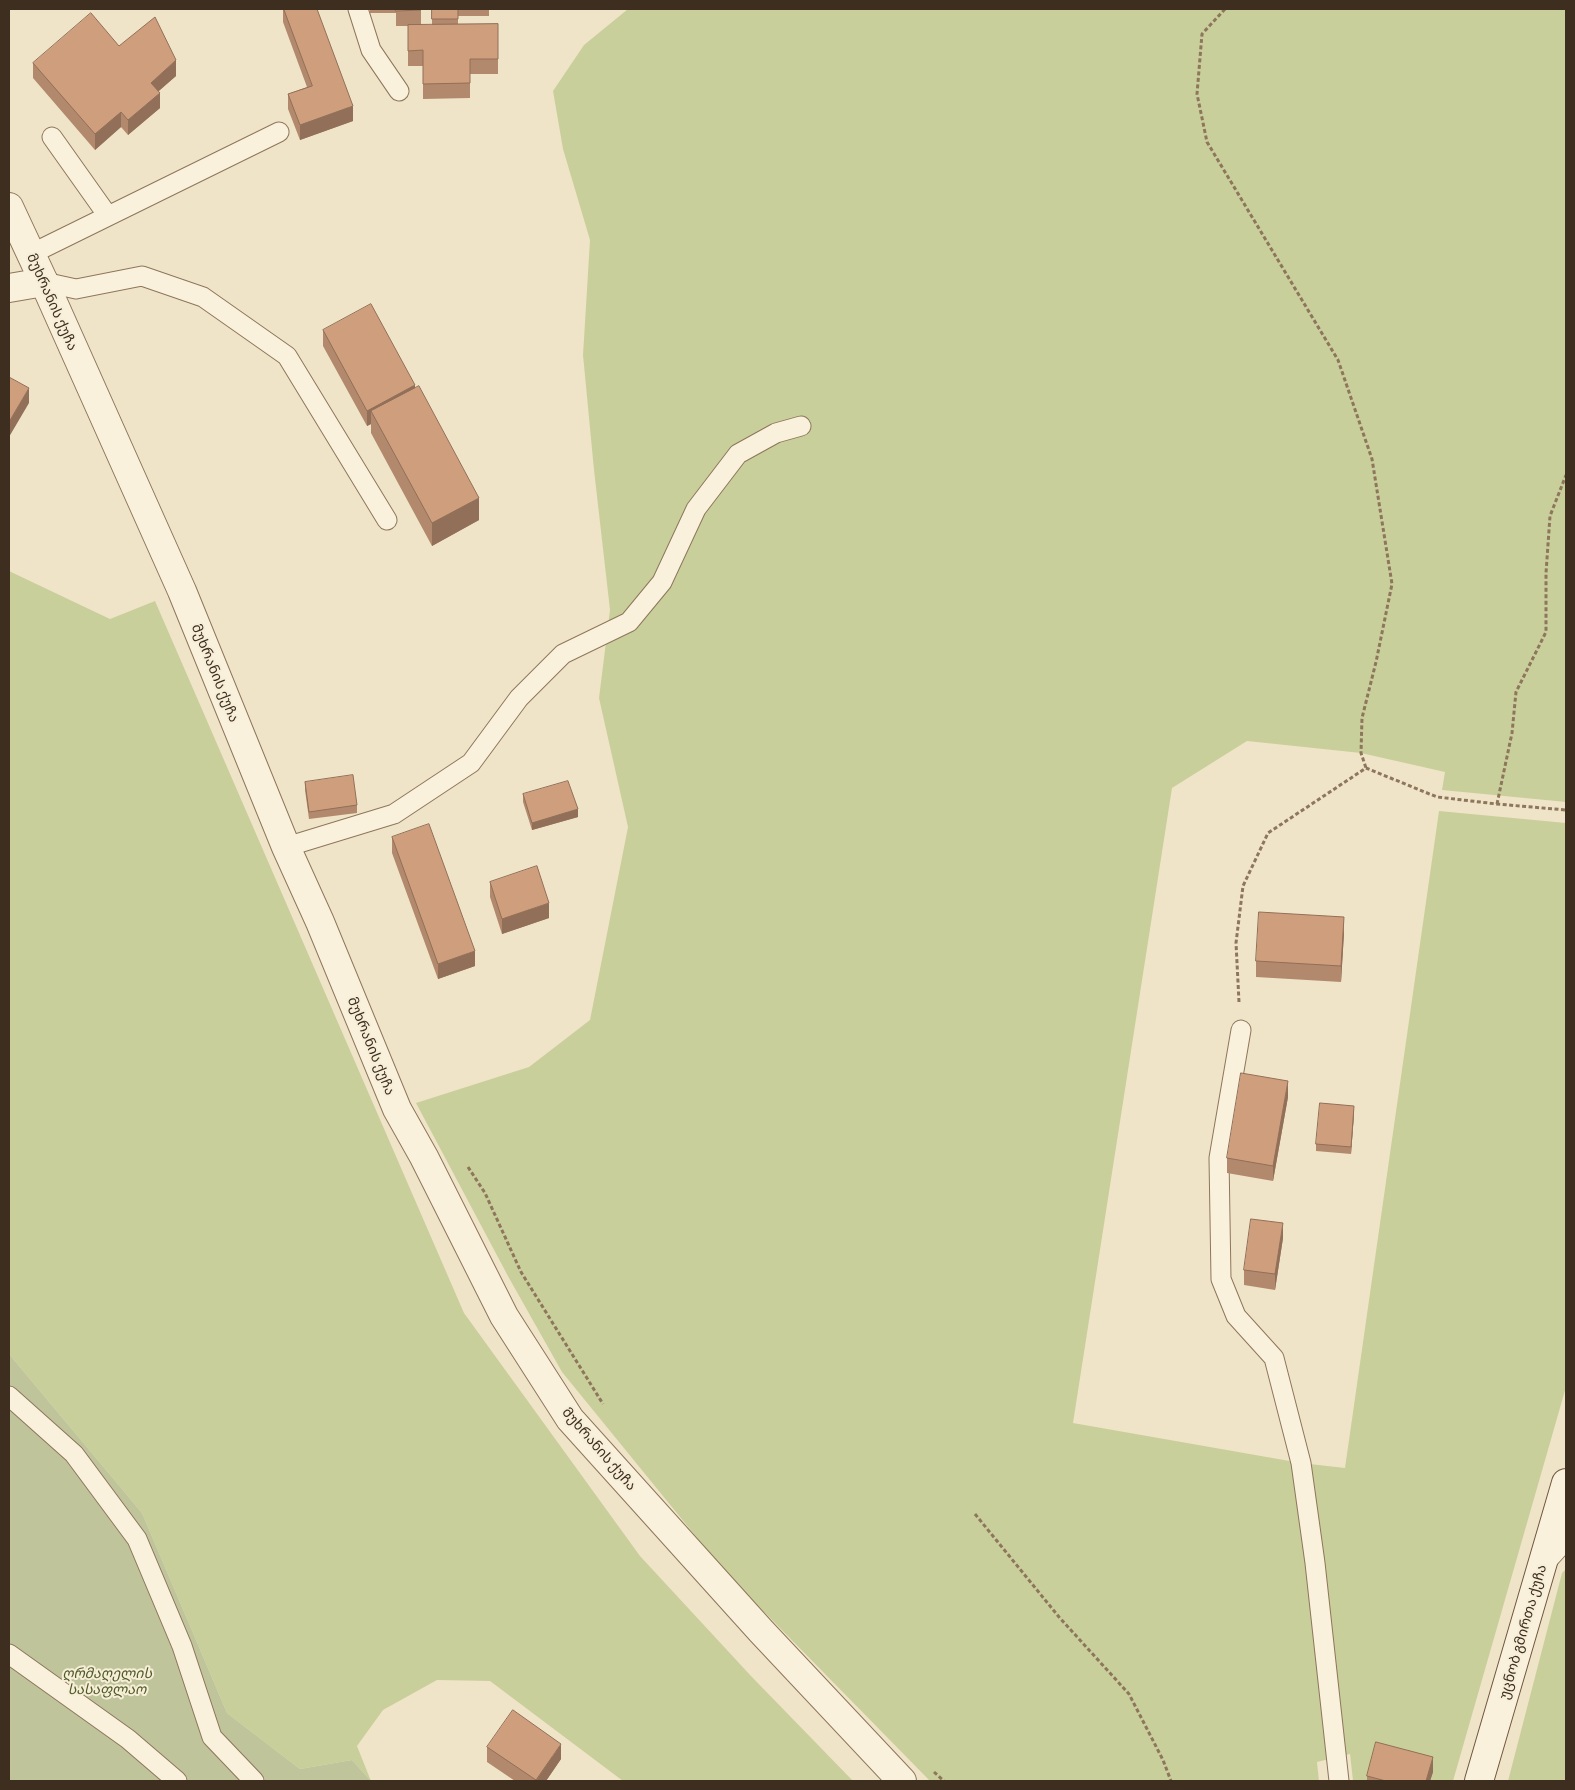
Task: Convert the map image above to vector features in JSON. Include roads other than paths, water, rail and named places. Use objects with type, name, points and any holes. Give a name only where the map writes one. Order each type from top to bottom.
[{"type":"street","name":"მუხრანის ქუჩა","points":[[9,207],[182,591],[286,847],[320,922],[397,1109],[424,1157],[504,1316],[570,1419],[761,1631],[902,1781]]},
{"type":"street","points":[[9,288],[44,282]]},
{"type":"street","name":"უცნობ გმირთა ქუჩა","points":[[1479,1781],[1566,1483]]},
{"type":"lane","points":[[358,9],[371,50],[399,91]]},
{"type":"lane","points":[[31,254],[279,132]]},
{"type":"lane","points":[[52,137],[108,216]]},
{"type":"lane","points":[[44,282],[76,289],[142,276],[203,297],[287,356],[387,520]]},
{"type":"lane","points":[[286,847],[394,814],[471,763],[519,698],[563,654],[629,622],[662,582],[696,509],[738,454],[776,433],[801,426]]},
{"type":"lane","points":[[1241,1030],[1219,1158],[1220,1279],[1236,1316],[1274,1358],[1301,1463],[1316,1563],[1339,1781]]},
{"type":"lane","points":[[9,1396],[74,1454],[137,1539],[182,1646],[212,1736],[254,1781]]},
{"type":"lane","points":[[1543,1565],[1566,1540]]},
{"type":"lane","points":[[9,1654],[128,1739],[177,1781]]},
{"type":"park label","name":"ღრმაღელის სასაფლაო","points":[[107,1682]]}]
